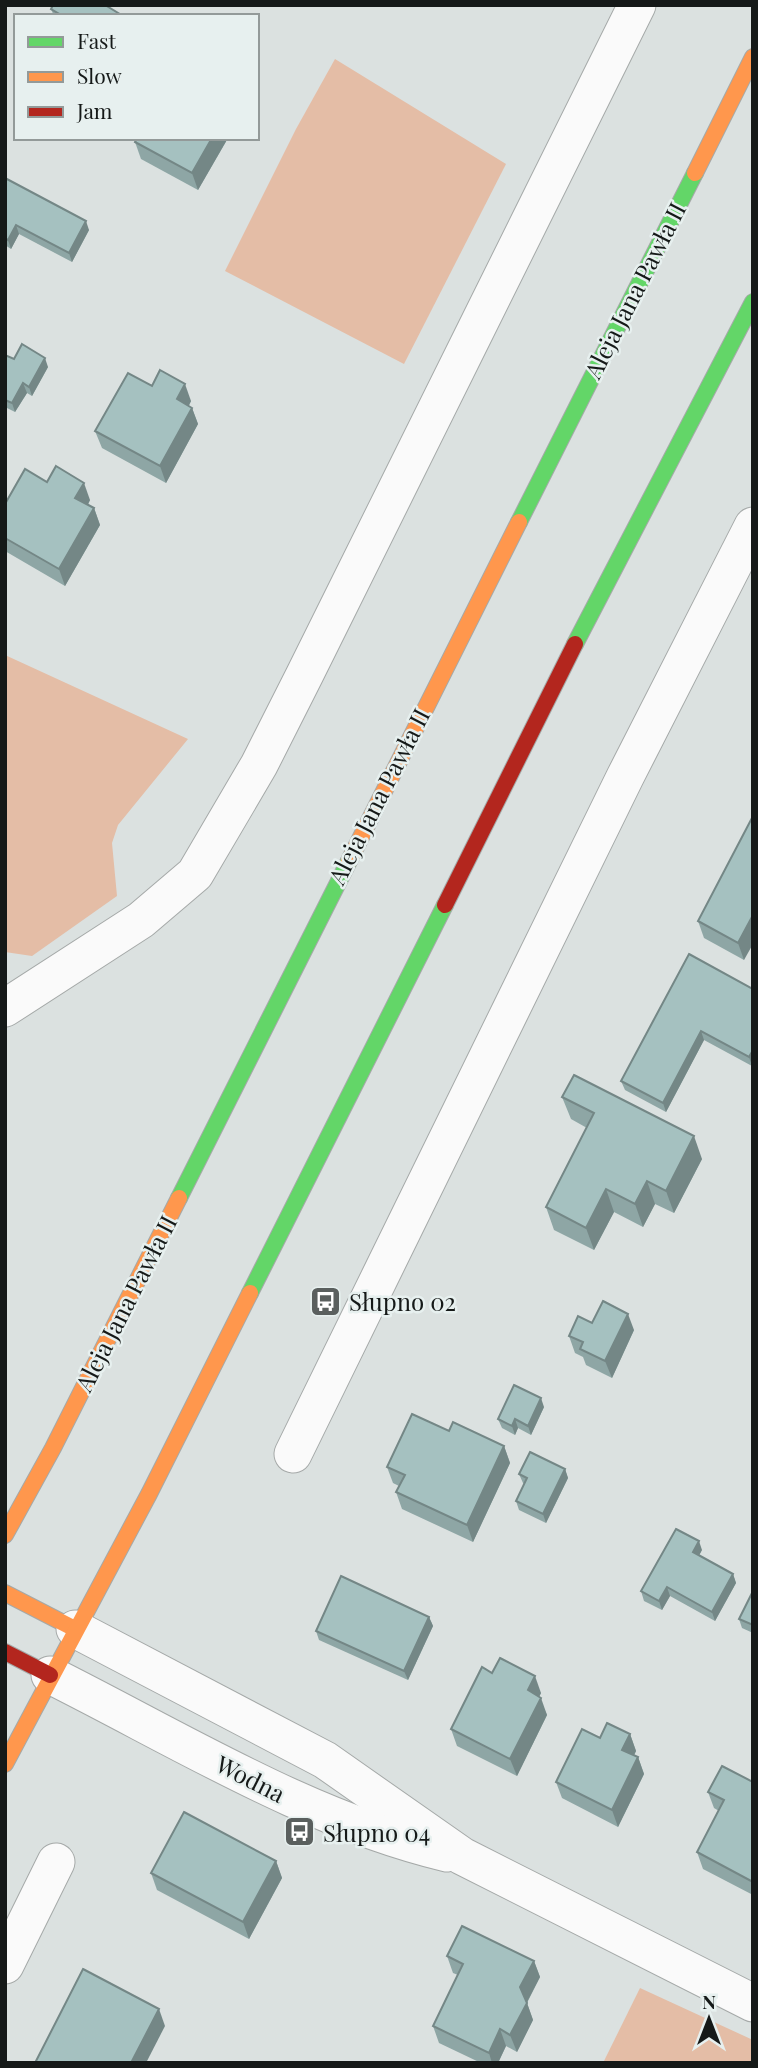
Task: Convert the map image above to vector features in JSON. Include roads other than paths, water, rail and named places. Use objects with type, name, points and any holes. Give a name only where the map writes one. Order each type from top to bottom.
[{"type":"main road","name":"Aleja Jana Pawła II","points":[[5,1535],[53,1448],[753,57]]},
{"type":"main road","points":[[5,1764],[50,1675],[149,1494],[588,619],[753,302]]},
{"type":"main road","points":[[5,1592],[75,1629]]},
{"type":"main road","points":[[5,1652],[50,1675]]},
{"type":"street","points":[[5,1008],[141,920],[195,874],[259,765],[294,697],[638,5]]},
{"type":"street","points":[[293,1454],[619,789],[753,526]]},
{"type":"street","name":"Wodna","points":[[75,1629],[325,1760],[462,1856],[753,2003]]},
{"type":"street","name":"Wodna","points":[[50,1675],[310,1808],[389,1839],[462,1856]]},
{"type":"street","points":[[5,1965],[56,1862]]},
{"type":"place","name":"Słupno 02","points":[[326,1301]]},
{"type":"place","name":"Słupno 04","points":[[300,1832]]}]
